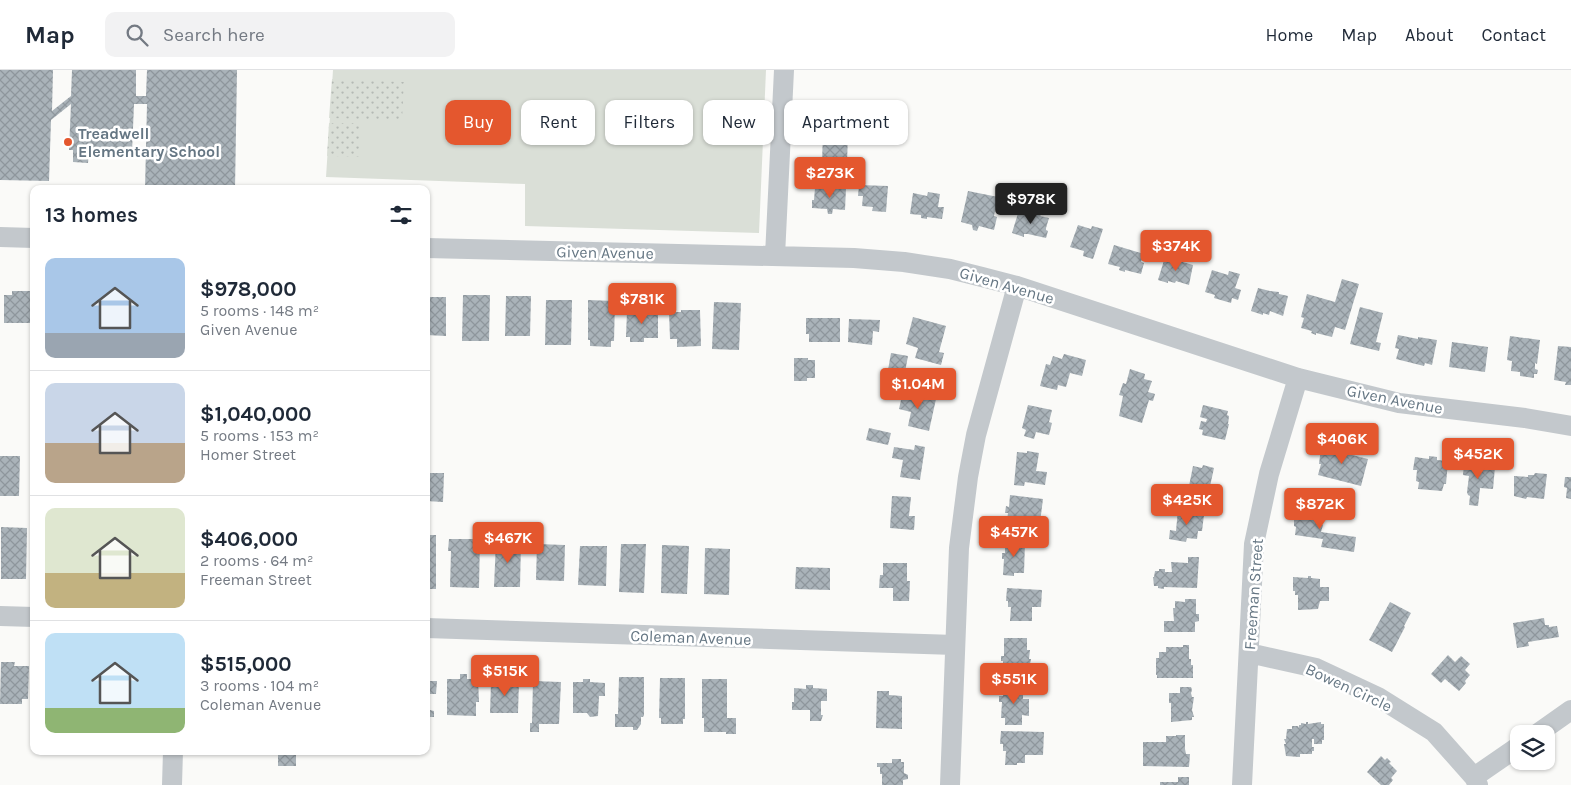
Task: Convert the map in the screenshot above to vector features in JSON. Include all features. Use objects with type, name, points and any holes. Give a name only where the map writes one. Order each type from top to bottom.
[{"type":"street","points":[[776,256],[784,70]]},
{"type":"street","points":[[0,238],[30,238]]},
{"type":"street","name":"Given Avenue","points":[[430,248],[854,258],[904,262],[950,269],[1017,286],[1298,378],[1399,403],[1525,418],[1571,426]]},
{"type":"street","points":[[950,785],[959,548],[968,477],[978,426],[1017,286]]},
{"type":"street","name":"Freeman Street","points":[[1242,785],[1254,544],[1269,474],[1298,378]]},
{"type":"street","points":[[0,616],[30,616]]},
{"type":"street","name":"Coleman Avenue","points":[[430,628],[955,645]]},
{"type":"street","name":"Bowen Circle","points":[[1249,653],[1316,668],[1378,697],[1434,732],[1476,781]]},
{"type":"street","points":[[1550,725],[1571,710]]},
{"type":"street","points":[[1476,781],[1510,753]]},
{"type":"street","points":[[172,785],[173,755]]},
{"type":"shaded area","points":[[333,70],[766,70],[765,100],[703,100],[703,145],[763,145],[759,233],[525,226],[525,184],[326,177]]},
{"type":"shaded area","points":[[332,79],[404,82],[402,120],[329,118]]},
{"type":"shaded area","points":[[329,123],[361,123],[360,157],[327,156]]},
{"type":"building","points":[[0,70],[53,70],[52,111],[71,96],[72,70],[136,70],[136,96],[146,96],[147,70],[237,70],[235,185],[145,185],[147,104],[134,104],[132,152],[89,151],[88,163],[73,162],[73,150],[69,150],[71,104],[51,120],[49,181],[0,180]]},
{"type":"building","points":[[823,145],[848,145],[847,164],[822,163]]},
{"type":"building","points":[[859,185],[888,186],[886,212],[872,211],[873,207],[862,206],[863,196],[858,196]]},
{"type":"building","points":[[815,188],[846,188],[845,210],[833,209],[832,214],[828,214],[827,209],[812,208]]},
{"type":"building","points":[[968,191],[998,197],[994,216],[997,217],[994,230],[979,226],[977,231],[973,230],[972,225],[961,222]]},
{"type":"building","points":[[928,192],[940,194],[938,207],[944,207],[942,219],[927,217],[927,219],[921,218],[921,215],[910,214],[913,193],[927,196]]},
{"type":"building","points":[[1019,210],[1049,218],[1046,238],[1028,234],[1024,234],[1024,237],[1012,233]]},
{"type":"building","points":[[1078,225],[1091,229],[1092,226],[1103,229],[1093,259],[1083,256],[1084,251],[1070,247]]},
{"type":"building","points":[[1114,245],[1144,254],[1141,262],[1144,263],[1141,274],[1125,270],[1125,272],[1119,270],[1120,267],[1108,264]]},
{"type":"building","points":[[1165,257],[1193,265],[1189,285],[1176,281],[1175,283],[1168,281],[1168,283],[1158,280]]},
{"type":"building","points":[[1212,270],[1228,275],[1229,271],[1240,274],[1235,288],[1241,290],[1238,300],[1232,298],[1231,303],[1214,298],[1215,295],[1205,292]]},
{"type":"building","points":[[1342,279],[1359,284],[1345,330],[1335,327],[1332,337],[1316,333],[1316,335],[1311,333],[1312,331],[1301,328],[1304,318],[1301,317],[1307,294],[1335,302]]},
{"type":"building","points":[[1258,288],[1279,292],[1279,294],[1288,296],[1283,316],[1270,311],[1269,315],[1263,313],[1263,315],[1251,311]]},
{"type":"building","points":[[12,291],[30,291],[30,323],[4,323],[4,295],[12,295]]},
{"type":"building","points":[[463,295],[490,295],[489,341],[462,341]]},
{"type":"building","points":[[506,296],[531,296],[530,336],[505,336]]},
{"type":"building","points":[[430,297],[446,297],[446,336],[430,335]]},
{"type":"building","points":[[546,300],[572,300],[571,345],[545,345]]},
{"type":"building","points":[[588,300],[615,301],[614,341],[611,341],[611,347],[590,346],[590,340],[588,340]]},
{"type":"building","points":[[714,302],[741,303],[739,350],[712,349]]},
{"type":"building","points":[[1360,307],[1383,313],[1376,342],[1381,343],[1379,351],[1350,344]]},
{"type":"building","points":[[681,310],[700,310],[701,346],[677,347],[677,339],[670,339],[669,312],[681,312]]},
{"type":"building","points":[[627,311],[658,311],[658,338],[644,338],[644,342],[630,342],[630,337],[626,337]]},
{"type":"building","points":[[913,317],[946,326],[939,352],[944,353],[941,365],[915,358],[918,348],[906,344]]},
{"type":"building","points":[[806,318],[840,318],[840,342],[809,342],[809,334],[806,334]]},
{"type":"building","points":[[849,319],[880,320],[879,332],[873,331],[872,345],[848,342]]},
{"type":"building","points":[[1398,335],[1437,340],[1432,365],[1425,363],[1424,366],[1396,359],[1399,349],[1395,348]]},
{"type":"building","points":[[1510,336],[1540,340],[1537,364],[1535,363],[1535,369],[1538,370],[1537,374],[1534,374],[1534,378],[1520,376],[1520,372],[1511,371],[1512,361],[1507,360]]},
{"type":"building","points":[[1452,342],[1488,347],[1485,372],[1449,367]]},
{"type":"building","points":[[1558,346],[1571,347],[1571,385],[1565,385],[1566,382],[1554,380]]},
{"type":"building","points":[[891,353],[908,356],[905,372],[888,370]]},
{"type":"building","points":[[1064,354],[1086,360],[1082,376],[1070,373],[1066,387],[1058,385],[1057,390],[1040,386],[1046,364],[1050,365],[1053,356],[1062,359]]},
{"type":"building","points":[[794,358],[815,360],[815,378],[807,378],[807,381],[794,381]]},
{"type":"building","points":[[1130,369],[1145,374],[1144,379],[1152,381],[1148,392],[1155,394],[1153,401],[1149,400],[1142,423],[1119,416],[1123,396],[1119,395],[1123,383],[1126,384]]},
{"type":"building","points":[[903,391],[918,394],[917,398],[924,400],[925,396],[936,399],[929,431],[908,426],[911,412],[899,409]]},
{"type":"building","points":[[1028,405],[1052,410],[1049,422],[1052,423],[1049,435],[1036,432],[1034,439],[1024,436],[1026,430],[1022,428]]},
{"type":"building","points":[[1203,405],[1228,411],[1229,424],[1225,440],[1202,435],[1203,430],[1199,429],[1201,421],[1206,422],[1207,419],[1200,417]]},
{"type":"building","points":[[869,428],[891,433],[888,445],[866,440]]},
{"type":"building","points":[[1329,442],[1342,445],[1340,452],[1368,459],[1361,486],[1318,475],[1321,464],[1319,464],[1321,448],[1328,448]]},
{"type":"building","points":[[915,445],[925,447],[920,480],[900,477],[903,460],[892,458],[894,447],[914,450]]},
{"type":"building","points":[[1027,451],[1039,453],[1036,471],[1047,472],[1045,485],[1025,482],[1024,486],[1014,485],[1017,452],[1027,453]]},
{"type":"building","points":[[0,456],[20,456],[19,496],[0,496]]},
{"type":"building","points":[[1429,456],[1437,457],[1437,460],[1448,461],[1446,484],[1444,484],[1442,491],[1418,489],[1419,482],[1416,481],[1417,470],[1413,470],[1415,457],[1429,459]]},
{"type":"building","points":[[1471,462],[1478,462],[1477,465],[1495,467],[1493,489],[1480,488],[1478,506],[1469,505],[1470,496],[1467,492],[1469,476],[1463,475],[1464,464],[1471,465]]},
{"type":"building","points":[[1203,465],[1214,468],[1207,500],[1187,496],[1193,466],[1202,468]]},
{"type":"building","points":[[430,473],[444,473],[443,502],[430,501]]},
{"type":"building","points":[[1535,473],[1547,474],[1544,499],[1527,497],[1526,499],[1514,496],[1514,476],[1528,477],[1528,475],[1534,475]]},
{"type":"building","points":[[1565,477],[1571,477],[1571,499],[1566,498]]},
{"type":"building","points":[[1010,495],[1043,499],[1039,530],[1006,527],[1008,513],[1005,513],[1006,506],[1009,507]]},
{"type":"building","points":[[892,496],[911,497],[909,516],[915,516],[914,530],[890,528]]},
{"type":"building","points":[[1300,505],[1322,509],[1319,521],[1323,525],[1321,532],[1356,537],[1354,552],[1321,547],[1323,539],[1295,535],[1296,527],[1294,526],[1294,520]]},
{"type":"building","points":[[1178,509],[1204,515],[1202,531],[1198,531],[1197,539],[1187,538],[1186,542],[1169,539],[1170,530],[1176,531]]},
{"type":"building","points":[[1,527],[27,528],[26,579],[1,579]]},
{"type":"building","points":[[430,535],[436,535],[436,589],[430,589]]},
{"type":"building","points":[[449,539],[480,539],[479,588],[450,587],[451,551],[448,551]]},
{"type":"building","points":[[496,541],[521,542],[520,587],[494,587]]},
{"type":"building","points":[[1005,542],[1025,543],[1024,573],[1014,573],[1014,576],[1003,575],[1004,559],[1002,559],[1002,553],[1005,553]]},
{"type":"building","points":[[537,544],[565,545],[564,581],[536,580]]},
{"type":"building","points":[[621,544],[646,544],[644,593],[619,592]]},
{"type":"building","points":[[662,545],[689,546],[687,594],[661,593]]},
{"type":"building","points":[[580,546],[607,546],[606,586],[578,585]]},
{"type":"building","points":[[705,548],[730,549],[729,595],[704,594]]},
{"type":"building","points":[[1188,557],[1199,557],[1197,588],[1164,587],[1164,589],[1154,586],[1153,577],[1155,571],[1165,569],[1165,572],[1172,572],[1171,562],[1188,563]]},
{"type":"building","points":[[883,563],[907,563],[907,581],[910,581],[909,601],[893,601],[893,588],[879,588],[880,575],[883,575]]},
{"type":"building","points":[[796,567],[830,568],[830,590],[795,589]]},
{"type":"building","points":[[1308,576],[1320,579],[1320,587],[1329,587],[1329,601],[1320,601],[1318,609],[1298,610],[1298,595],[1295,595],[1295,591],[1293,591],[1293,577],[1308,578]]},
{"type":"building","points":[[1007,588],[1042,590],[1041,607],[1032,607],[1032,621],[1010,621],[1011,607],[1008,607],[1008,601],[1006,601]]},
{"type":"building","points":[[1185,599],[1196,599],[1196,614],[1199,614],[1199,621],[1195,622],[1195,632],[1164,632],[1164,621],[1174,621],[1173,608],[1175,608],[1175,601],[1185,602]]},
{"type":"building","points":[[1390,602],[1411,613],[1392,652],[1369,640]]},
{"type":"building","points":[[1544,618],[1545,625],[1549,625],[1549,627],[1557,626],[1559,637],[1528,642],[1529,646],[1517,648],[1513,623]]},
{"type":"building","points":[[1004,638],[1027,638],[1027,650],[1030,650],[1029,659],[1031,659],[1029,669],[1003,669],[1001,656],[1004,656]]},
{"type":"building","points":[[1183,645],[1189,645],[1189,659],[1191,659],[1191,665],[1193,665],[1193,678],[1157,678],[1156,658],[1159,658],[1159,652],[1166,652],[1166,647],[1183,647]]},
{"type":"building","points":[[1448,655],[1455,662],[1461,656],[1470,664],[1465,670],[1470,675],[1459,691],[1445,679],[1441,683],[1431,674]]},
{"type":"building","points":[[1,662],[15,662],[14,666],[29,666],[28,699],[22,699],[22,704],[0,704]]},
{"type":"building","points":[[460,674],[467,674],[467,679],[478,679],[479,702],[476,702],[476,716],[447,715],[447,679],[460,679]]},
{"type":"building","points":[[508,677],[514,678],[514,681],[519,681],[518,713],[490,713],[491,683],[508,680]]},
{"type":"building","points":[[619,677],[644,677],[644,715],[641,717],[641,724],[637,730],[633,730],[633,727],[615,727],[615,714],[618,714]]},
{"type":"building","points":[[660,678],[685,678],[685,719],[683,719],[683,724],[661,724],[661,718],[659,718]]},
{"type":"building","points":[[583,679],[590,679],[590,682],[605,683],[605,696],[599,696],[598,716],[590,717],[587,713],[573,713],[573,682],[583,682]]},
{"type":"building","points":[[702,679],[727,679],[727,718],[736,718],[736,734],[704,732]]},
{"type":"building","points":[[430,681],[437,681],[436,694],[430,694]]},
{"type":"building","points":[[533,681],[561,682],[559,724],[539,724],[539,732],[530,732]]},
{"type":"building","points":[[1003,684],[1023,685],[1023,699],[1029,699],[1029,716],[1022,715],[1022,725],[1005,725],[1005,718],[1001,718],[1002,702],[999,702],[999,696],[1003,696]]},
{"type":"building","points":[[806,685],[813,685],[813,688],[827,689],[827,701],[821,701],[821,715],[823,715],[821,721],[810,721],[810,710],[792,710],[794,688],[806,689]]},
{"type":"building","points":[[1180,687],[1191,687],[1192,697],[1194,697],[1192,710],[1194,717],[1192,717],[1192,720],[1171,722],[1169,693],[1180,693]]},
{"type":"building","points":[[877,691],[889,691],[889,695],[902,696],[902,729],[876,728]]},
{"type":"building","points":[[430,710],[434,711],[434,717],[430,717]]},
{"type":"building","points":[[1306,722],[1308,724],[1321,722],[1321,724],[1324,724],[1324,740],[1322,740],[1322,744],[1314,744],[1314,739],[1312,739],[1314,751],[1312,751],[1312,754],[1300,754],[1300,757],[1286,756],[1284,739],[1286,739],[1287,729],[1292,729],[1292,726],[1298,726],[1299,728],[1301,723],[1306,724]]},
{"type":"building","points":[[1001,731],[1044,732],[1043,755],[1025,755],[1025,763],[1005,765],[1006,751],[1003,751],[1003,744],[1000,744]]},
{"type":"building","points":[[1185,735],[1186,754],[1190,754],[1189,767],[1143,766],[1143,742],[1166,742],[1166,736]]},
{"type":"building","points":[[278,755],[296,755],[296,766],[278,766]]},
{"type":"building","points":[[1381,756],[1385,760],[1387,758],[1397,771],[1391,778],[1393,780],[1389,785],[1381,785],[1367,772]]},
{"type":"building","points":[[892,759],[901,759],[901,762],[904,762],[904,773],[908,775],[908,779],[903,780],[903,785],[882,785],[882,774],[880,774],[880,767],[877,767],[877,763],[892,763]]},
{"type":"building","points":[[1178,777],[1189,777],[1189,785],[1160,785],[1160,782],[1178,782]]},
{"type":"place","name":"Treadwell Elementary School","points":[[68,142]]}]
